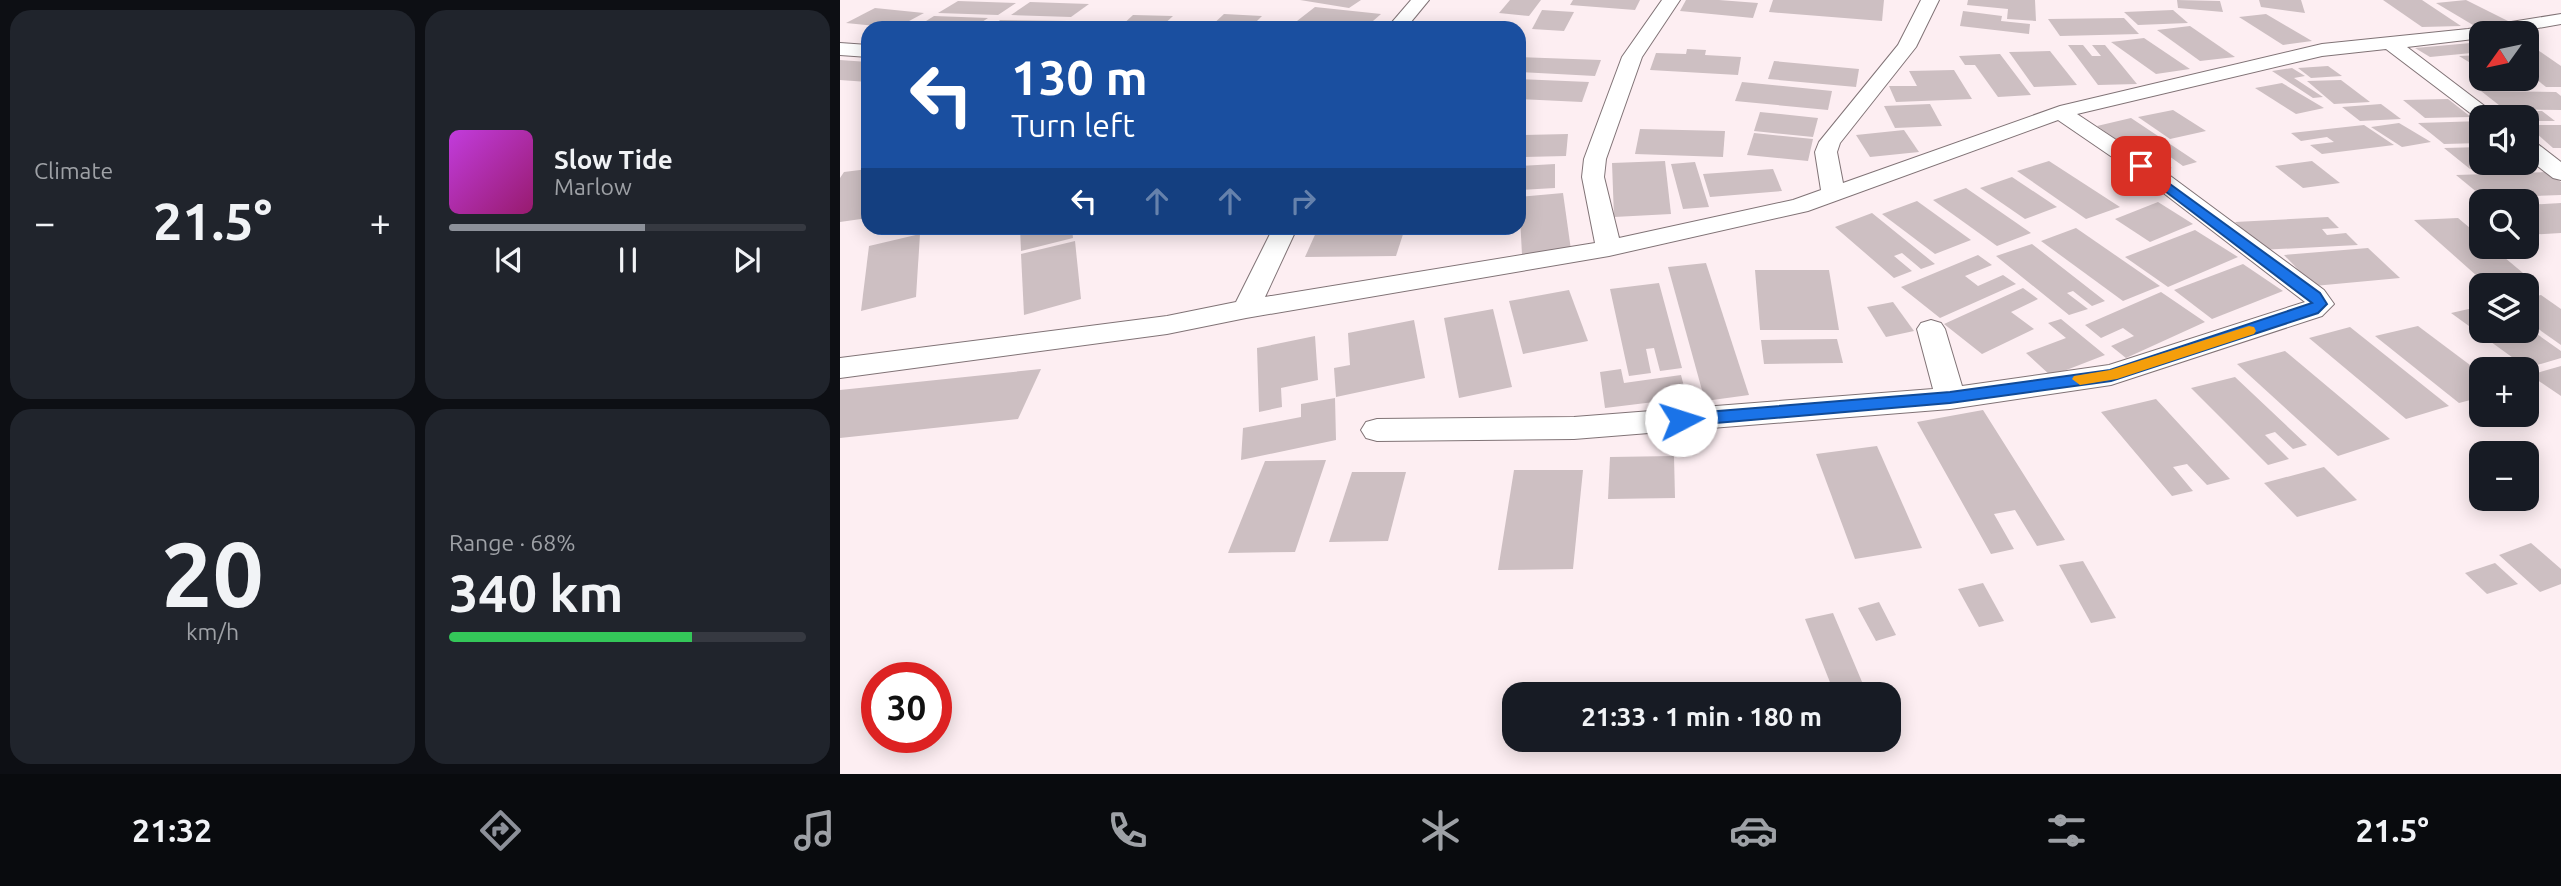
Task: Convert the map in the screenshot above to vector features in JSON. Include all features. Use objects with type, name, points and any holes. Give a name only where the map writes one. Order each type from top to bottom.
[{"type":"street","points":[[1402,21],[1420,0]]},
{"type":"street","points":[[1609,248],[1593,177],[1595,159],[1632,57],[1671,0]]},
{"type":"street","points":[[1833,193],[1826,152],[1830,142],[1906,47],[1930,0]]},
{"type":"street","points":[[840,368],[1167,325],[1246,309],[1609,248],[1800,206],[2060,112],[2322,50],[2388,41],[2468,35],[2561,19]]},
{"type":"street","points":[[2388,41],[2472,105]]},
{"type":"street","points":[[840,49],[861,50]]},
{"type":"street","points":[[1377,430],[1574,428],[1950,398],[2111,375],[2312,310],[2320,304],[2315,296],[2161,180],[2060,112]]},
{"type":"street","points":[[2539,156],[2561,173]]},
{"type":"street","points":[[1246,309],[1282,235]]},
{"type":"street","points":[[1931,329],[1950,398]]},
{"type":"building","points":[[1300,0],[1361,0],[1349,8]]},
{"type":"building","points":[[1510,0],[1541,0],[1529,16],[1499,13]]},
{"type":"building","points":[[1573,0],[1640,0],[1635,10],[1570,5]]},
{"type":"building","points":[[1686,0],[1758,3],[1753,18],[1680,11]]},
{"type":"building","points":[[1773,0],[1884,0],[1882,21],[1769,12]]},
{"type":"building","points":[[1968,0],[2035,0],[2036,21],[2007,19],[2008,9],[1967,5]]},
{"type":"building","points":[[2177,0],[2220,1],[2223,12],[2178,8]]},
{"type":"building","points":[[2259,0],[2301,0],[2305,13],[2261,7]]},
{"type":"building","points":[[2383,0],[2422,0],[2461,26],[2422,27]]},
{"type":"building","points":[[2466,0],[2508,21],[2469,23],[2436,3]]},
{"type":"building","points":[[958,1],[1016,3],[998,15],[938,13]]},
{"type":"building","points":[[1030,2],[1089,4],[1071,17],[1011,15]]},
{"type":"building","points":[[1315,7],[1381,14],[1373,21],[1297,21]]},
{"type":"building","points":[[875,8],[924,13],[909,21],[846,23]]},
{"type":"building","points":[[1542,10],[1574,12],[1564,31],[1532,29]]},
{"type":"building","points":[[2173,10],[2188,23],[2138,25],[2124,12]]},
{"type":"building","points":[[1963,11],[2002,16],[2001,21],[2030,24],[2029,34],[1960,26]]},
{"type":"building","points":[[1224,14],[1262,16],[1257,21],[1216,21]]},
{"type":"building","points":[[2266,14],[2312,41],[2283,45],[2239,17]]},
{"type":"building","points":[[1133,15],[1173,16],[1168,21],[1127,21]]},
{"type":"building","points":[[934,16],[988,18],[984,21],[926,21]]},
{"type":"building","points":[[2124,18],[2139,34],[2060,36],[2048,19]]},
{"type":"building","points":[[1000,20],[1068,21],[999,21]]},
{"type":"building","points":[[2190,26],[2235,57],[2200,61],[2157,30]]},
{"type":"building","points":[[2144,38],[2190,69],[2156,74],[2111,42]]},
{"type":"building","points":[[2469,43],[2469,53],[2430,57],[2415,48]]},
{"type":"building","points":[[2068,45],[2083,45],[2092,56],[2101,56],[2092,45],[2105,45],[2137,84],[2098,85]]},
{"type":"building","points":[[1687,49],[1706,50],[1705,55],[1741,57],[1738,75],[1650,70],[1656,53],[1686,54]]},
{"type":"building","points":[[2050,51],[2077,85],[2034,87],[2009,52]]},
{"type":"building","points":[[2539,51],[2561,66],[2561,87],[2546,87],[2539,81]]},
{"type":"building","points":[[2000,54],[2031,95],[1998,97],[1975,65],[1965,65],[1959,56]]},
{"type":"building","points":[[2459,56],[2469,56],[2469,62]]},
{"type":"building","points":[[1526,57],[1601,60],[1595,76],[1526,72]]},
{"type":"building","points":[[840,60],[861,62],[861,82],[840,80]]},
{"type":"building","points":[[1774,61],[1859,69],[1856,87],[1768,79]]},
{"type":"building","points":[[2328,66],[2342,76],[2311,78],[2298,68]]},
{"type":"building","points":[[2292,68],[2305,76],[2294,78],[2323,97],[2313,98],[2272,71]]},
{"type":"building","points":[[1954,70],[1972,99],[1896,102],[1889,86],[1917,86],[1909,71]]},
{"type":"building","points":[[1526,79],[1589,82],[1582,102],[1526,99]]},
{"type":"building","points":[[2341,80],[2370,102],[2334,104],[2307,81]]},
{"type":"building","points":[[1742,82],[1832,91],[1828,110],[1735,101]]},
{"type":"building","points":[[2282,83],[2324,108],[2296,114],[2255,88]]},
{"type":"building","points":[[2481,91],[2556,92],[2561,96],[2561,110],[2539,110],[2539,105],[2499,105]]},
{"type":"building","points":[[2448,99],[2469,117],[2425,118],[2403,100]]},
{"type":"building","points":[[1930,104],[1942,126],[1895,128],[1884,106]]},
{"type":"building","points":[[2381,104],[2401,119],[2360,121],[2342,107]]},
{"type":"building","points":[[2173,110],[2206,131],[2170,139],[2138,117]]},
{"type":"building","points":[[2539,111],[2542,111],[2555,121],[2539,121]]},
{"type":"building","points":[[1760,112],[1818,118],[1813,137],[1754,131]]},
{"type":"building","points":[[2131,118],[2197,162],[2183,166],[2169,156],[2158,159],[2172,168],[2161,171],[2097,126]]},
{"type":"building","points":[[2469,121],[2469,143],[2444,144],[2418,123]]},
{"type":"building","points":[[2399,123],[2431,142],[2402,147],[2371,127]]},
{"type":"building","points":[[2364,125],[2394,145],[2322,154],[2310,145],[2334,142],[2327,137],[2301,141],[2291,133]]},
{"type":"building","points":[[2539,125],[2561,125],[2561,148],[2553,148],[2539,136]]},
{"type":"building","points":[[1640,129],[1725,131],[1723,157],[1635,154]]},
{"type":"building","points":[[1904,130],[1919,152],[1870,157],[1856,135]]},
{"type":"building","points":[[1754,133],[1813,139],[1808,161],[1747,155]]},
{"type":"building","points":[[1568,134],[1566,156],[1526,157],[1526,135]]},
{"type":"building","points":[[2469,147],[2469,168],[2444,148]]},
{"type":"building","points":[[1665,161],[1671,214],[1614,217],[1612,163]]},
{"type":"building","points":[[2049,161],[2120,207],[2086,219],[2017,171]]},
{"type":"building","points":[[2312,161],[2340,183],[2303,188],[2275,166]]},
{"type":"building","points":[[1695,162],[1709,207],[1683,209],[1671,164]]},
{"type":"building","points":[[1555,164],[1555,188],[1526,190],[1526,166]]},
{"type":"building","points":[[1773,169],[1782,191],[1710,197],[1703,174]]},
{"type":"building","points":[[861,170],[861,219],[840,222],[840,178],[844,172]]},
{"type":"building","points":[[2539,172],[2547,172],[2561,182],[2561,195],[2539,196],[2539,189],[2473,189],[2456,175],[2539,175]]},
{"type":"building","points":[[2012,177],[2057,207],[2025,219],[1980,188]]},
{"type":"building","points":[[1966,188],[2031,233],[1997,246],[1933,200]]},
{"type":"building","points":[[1563,193],[1571,250],[1522,255],[1521,235],[1526,235],[1526,196]]},
{"type":"building","points":[[1917,201],[1971,240],[1935,254],[1882,214]]},
{"type":"building","points":[[2158,202],[2193,224],[2150,242],[2115,219]]},
{"type":"building","points":[[2561,203],[2561,233],[2539,234],[2539,204]]},
{"type":"building","points":[[1872,213],[1935,264],[1921,269],[1902,253],[1894,256],[1912,271],[1894,278],[1835,227]]},
{"type":"building","points":[[2328,217],[2339,228],[2322,229],[2327,235],[2346,233],[2358,245],[2260,250],[2235,222]]},
{"type":"building","points":[[2458,218],[2469,227],[2469,259],[2506,259],[2523,273],[2474,273],[2414,220]]},
{"type":"building","points":[[2076,228],[2160,286],[2123,301],[2041,241]]},
{"type":"building","points":[[2195,230],[2238,257],[2168,287],[2125,257]]},
{"type":"building","points":[[920,235],[916,297],[861,311],[869,246]]},
{"type":"building","points":[[1020,235],[1073,235],[1073,238],[1021,251]]},
{"type":"building","points":[[1315,235],[1403,235],[1396,256],[1305,257]]},
{"type":"building","points":[[1075,241],[1081,299],[1024,315],[1021,254]]},
{"type":"building","points":[[2032,244],[2105,301],[2092,306],[2073,291],[2067,293],[2088,309],[2069,315],[1996,256]]},
{"type":"building","points":[[2368,248],[2400,278],[2314,286],[2284,255]]},
{"type":"building","points":[[1978,255],[1992,265],[1965,276],[1978,286],[2003,275],[2016,284],[1940,318],[1901,287]]},
{"type":"building","points":[[1706,263],[1749,395],[1705,401],[1668,267]]},
{"type":"building","points":[[2243,264],[2283,291],[2212,319],[2174,290]]},
{"type":"building","points":[[1755,270],[1829,270],[1839,330],[1760,330]]},
{"type":"building","points":[[1659,283],[1682,368],[1660,371],[1654,348],[1646,349],[1651,373],[1629,376],[1610,289]]},
{"type":"building","points":[[2023,288],[2038,299],[2011,312],[2034,329],[1982,354],[1944,324]]},
{"type":"building","points":[[1569,290],[1588,341],[1523,354],[1509,301]]},
{"type":"building","points":[[2161,292],[2205,322],[2126,358],[2111,346],[2134,336],[2123,328],[2101,338],[2085,325]]},
{"type":"building","points":[[2539,295],[2561,309],[2561,345],[2539,329]]},
{"type":"building","points":[[1893,302],[1914,331],[1886,337],[1867,307]]},
{"type":"building","points":[[1493,309],[1512,387],[1459,398],[1444,318]]},
{"type":"building","points":[[2469,309],[2469,326],[2451,313]]},
{"type":"building","points":[[2061,319],[2105,355],[2051,376],[2026,353],[2066,338],[2048,323]]},
{"type":"building","points":[[1414,320],[1425,378],[1336,397],[1334,368],[1350,365],[1348,333]]},
{"type":"building","points":[[2418,326],[2469,364],[2469,400],[2459,403],[2375,336]]},
{"type":"building","points":[[2350,327],[2449,406],[2406,419],[2309,338]]},
{"type":"building","points":[[2539,335],[2561,351],[2561,358],[2539,364],[2539,357],[2512,357],[2492,343],[2539,343]]},
{"type":"building","points":[[1315,336],[1318,380],[1281,388],[1282,407],[1259,412],[1257,348]]},
{"type":"building","points":[[1837,339],[1843,363],[1764,364],[1761,340]]},
{"type":"building","points":[[2285,351],[2390,439],[2338,456],[2237,364]]},
{"type":"building","points":[[2561,366],[2561,396],[2539,381],[2539,372]]},
{"type":"building","points":[[1041,369],[1018,419],[840,438],[840,390]]},
{"type":"building","points":[[1621,369],[1624,383],[1681,375],[1687,398],[1605,408],[1600,372]]},
{"type":"building","points":[[2235,377],[2307,445],[2293,449],[2275,432],[2265,435],[2289,459],[2268,465],[2191,388]]},
{"type":"building","points":[[1335,398],[1336,440],[1241,460],[1243,428],[1301,417],[1301,404]]},
{"type":"building","points":[[2156,399],[2230,479],[2207,485],[2187,464],[2173,467],[2193,491],[2172,496],[2101,412]]},
{"type":"building","points":[[1983,410],[2065,540],[2037,546],[2015,510],[1994,514],[2014,549],[1991,554],[1917,422]]},
{"type":"building","points":[[1877,446],[1922,548],[1855,559],[1816,454]]},
{"type":"building","points":[[1674,456],[1675,498],[1608,499],[1610,457]]},
{"type":"building","points":[[1326,460],[1295,552],[1228,553],[1265,461]]},
{"type":"building","points":[[2324,467],[2357,500],[2297,517],[2264,483]]},
{"type":"building","points":[[1514,470],[1583,470],[1573,569],[1498,570]]},
{"type":"building","points":[[1352,472],[1406,472],[1388,541],[1329,542]]},
{"type":"building","points":[[2531,543],[2561,569],[2561,584],[2540,592],[2499,555]]},
{"type":"building","points":[[2083,561],[2116,618],[2091,623],[2059,565]]},
{"type":"building","points":[[2495,563],[2518,584],[2487,594],[2465,573]]},
{"type":"building","points":[[1983,583],[2004,621],[1979,627],[1958,589]]},
{"type":"building","points":[[1879,602],[1896,635],[1876,641],[1858,608]]},
{"type":"building","points":[[1833,613],[1862,682],[1830,682],[1805,619]]},
{"type":"slow traffic","points":[[2080,379],[2111,375],[2249,331]]},
{"type":"route","points":[[1681,420],[1950,398],[2111,375],[2312,310],[2320,304],[2320,300],[2315,296],[2141,166]]}]
